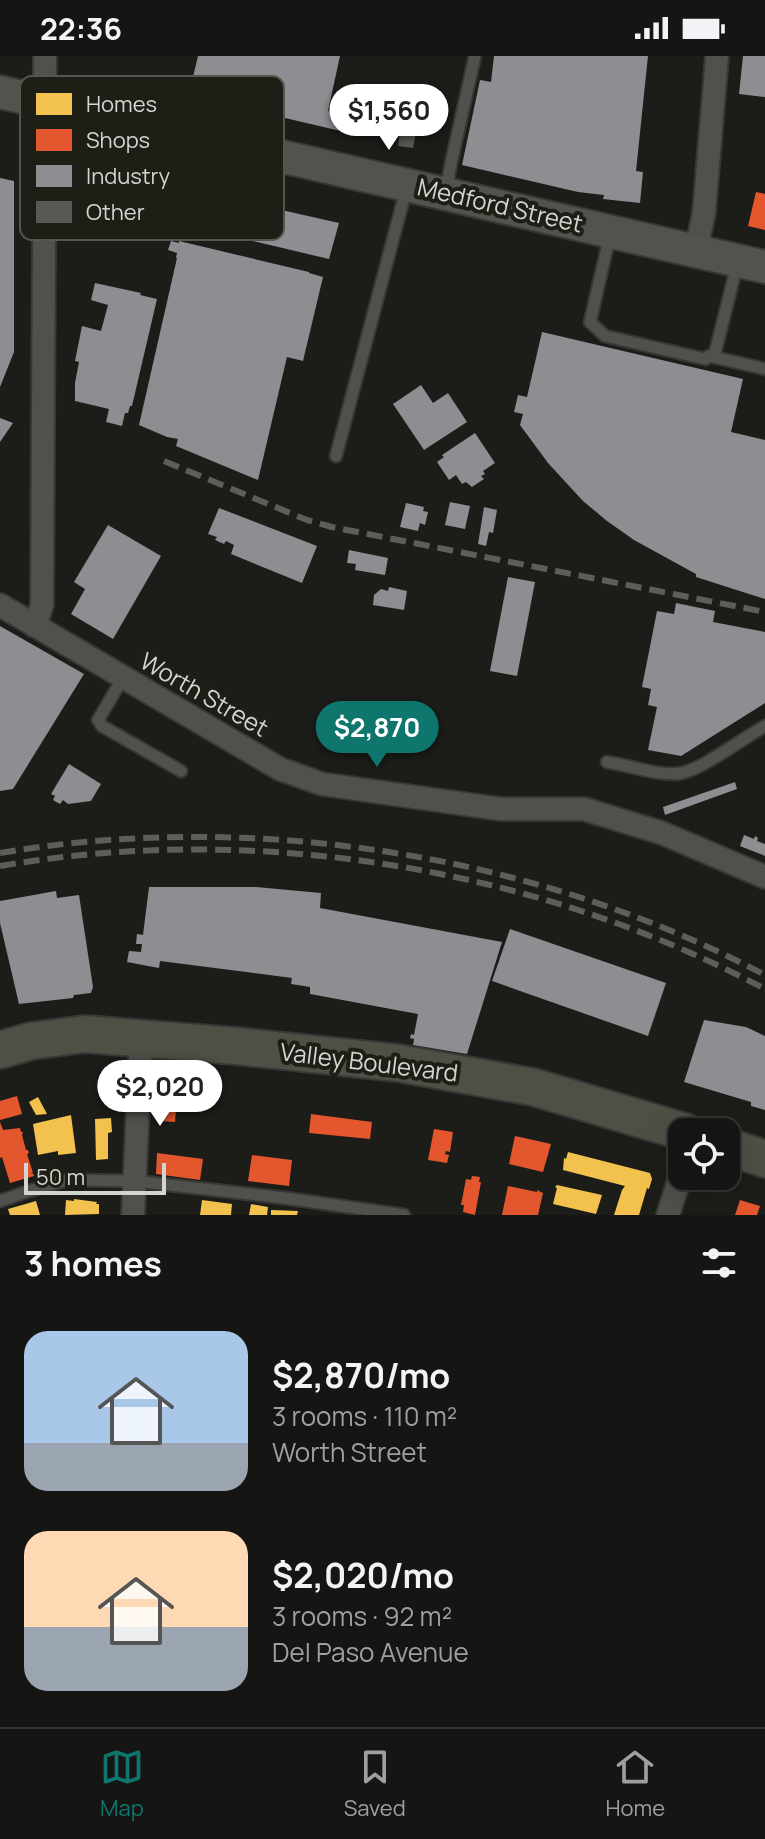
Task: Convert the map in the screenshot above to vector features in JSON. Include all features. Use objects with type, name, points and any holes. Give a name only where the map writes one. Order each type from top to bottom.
[{"type":"main road","name":"Medford Street","points":[[0,92],[20,96]]},
{"type":"main road","name":"Medford Street","points":[[284,157],[752,264]]},
{"type":"main road","name":"Valley Boulevard","points":[[1,1048],[85,1034],[398,1063],[533,1087],[668,1127]]},
{"type":"main road","points":[[740,1151],[765,1159]]},
{"type":"street","points":[[696,250],[704,213],[717,56]]},
{"type":"street","points":[[35,626],[42,605],[44,240]]},
{"type":"street","name":"Worth Street","points":[[0,605],[280,769],[322,784],[500,809],[584,809],[662,833],[765,877]]},
{"type":"street","points":[[133,1215],[141,1039]]},
{"type":"street","points":[[668,1215],[676,1190]]},
{"type":"lane","points":[[446,194],[475,56]]},
{"type":"lane","points":[[336,456],[407,185]]},
{"type":"lane","points":[[611,231],[590,322],[605,336],[705,359],[715,353],[752,264]]},
{"type":"lane","points":[[709,356],[765,369]]},
{"type":"lane","points":[[123,678],[98,720],[102,726],[181,771]]},
{"type":"lane","points":[[607,762],[681,773],[695,768],[765,726]]},
{"type":"lane","points":[[0,1201],[67,1180],[134,1181],[404,1215]]},
{"type":"building: Homes","points":[[38,1097],[47,1114],[36,1115],[29,1102]]},
{"type":"building: Homes","points":[[71,1115],[76,1153],[58,1155],[58,1151],[38,1155],[33,1124]]},
{"type":"building: Homes","points":[[111,1118],[108,1159],[96,1160],[95,1119]]},
{"type":"building: Homes","points":[[568,1152],[650,1173],[652,1179],[639,1215],[614,1215],[625,1186],[563,1170]]},
{"type":"building: Homes","points":[[557,1185],[602,1195],[596,1214],[553,1204]]},
{"type":"building: Homes","points":[[66,1200],[97,1202],[99,1214],[65,1215]]},
{"type":"building: Homes","points":[[202,1200],[232,1204],[231,1215],[200,1215]]},
{"type":"building: Homes","points":[[36,1201],[40,1215],[10,1215],[8,1209]]},
{"type":"building: Homes","points":[[251,1204],[268,1207],[267,1215],[249,1215]]},
{"type":"building: Homes","points":[[271,1210],[298,1211],[297,1215],[271,1215]]},
{"type":"building: Shops","points":[[756,192],[765,194],[765,230],[748,226]]},
{"type":"building: Shops","points":[[17,1096],[22,1114],[0,1120],[0,1101]]},
{"type":"building: Shops","points":[[161,1107],[176,1109],[175,1122],[160,1121]]},
{"type":"building: Shops","points":[[311,1114],[372,1122],[370,1139],[309,1133]]},
{"type":"building: Shops","points":[[0,1122],[3,1130],[20,1128],[23,1132],[34,1176],[10,1183],[0,1158]]},
{"type":"building: Shops","points":[[434,1129],[453,1132],[450,1152],[446,1151],[445,1154],[449,1155],[447,1163],[428,1160]]},
{"type":"building: Shops","points":[[515,1136],[551,1144],[543,1172],[509,1164]]},
{"type":"building: Shops","points":[[157,1153],[203,1159],[200,1180],[156,1174]]},
{"type":"building: Shops","points":[[252,1155],[292,1160],[289,1186],[248,1181]]},
{"type":"building: Shops","points":[[472,1176],[480,1177],[481,1182],[475,1215],[463,1212],[464,1205],[461,1205],[466,1179],[471,1180]]},
{"type":"building: Shops","points":[[508,1186],[543,1193],[538,1215],[502,1215]]},
{"type":"building: Shops","points":[[740,1200],[760,1206],[757,1215],[735,1215]]},
{"type":"building: Industry","points":[[198,56],[340,56],[328,111],[338,114],[340,107],[355,111],[351,125],[364,128],[362,136],[284,118],[284,76],[193,76]]},
{"type":"building: Industry","points":[[494,56],[648,56],[636,171],[643,172],[640,203],[603,199],[604,195],[578,192],[462,165],[480,80],[491,82]]},
{"type":"building: Industry","points":[[743,56],[765,56],[765,97],[739,94]]},
{"type":"building: Industry","points":[[398,86],[410,122],[395,127],[384,91]]},
{"type":"building: Industry","points":[[0,178],[14,181],[14,352],[0,387]]},
{"type":"building: Industry","points":[[284,211],[339,223],[329,259],[248,240],[284,240]]},
{"type":"building: Industry","points":[[171,241],[323,277],[303,361],[287,357],[258,480],[176,446],[178,439],[139,425],[177,258],[177,253],[168,250]]},
{"type":"building: Industry","points":[[95,283],[157,299],[132,406],[125,413],[122,426],[106,422],[109,409],[75,401],[79,362],[75,361],[82,326],[101,331],[108,305],[91,300]]},
{"type":"building: Industry","points":[[542,332],[743,379],[731,432],[765,440],[765,599],[696,577],[696,574],[634,540],[583,501],[548,463],[520,425],[523,414],[514,412],[518,395],[527,397]]},
{"type":"building: Industry","points":[[421,385],[433,403],[448,393],[467,422],[424,450],[393,404]]},
{"type":"building: Industry","points":[[0,418],[13,423],[0,442]]},
{"type":"building: Industry","points":[[475,433],[495,463],[483,471],[485,474],[481,476],[484,479],[472,487],[466,482],[462,484],[456,475],[449,480],[437,462],[444,457],[442,455]]},
{"type":"building: Industry","points":[[450,502],[470,506],[465,529],[445,525]]},
{"type":"building: Industry","points":[[406,503],[424,507],[423,511],[428,512],[425,525],[420,523],[418,531],[400,527]]},
{"type":"building: Industry","points":[[484,507],[497,510],[493,533],[489,532],[486,546],[478,544]]},
{"type":"building: Industry","points":[[219,508],[317,546],[302,583],[231,554],[234,545],[226,541],[224,544],[208,534]]},
{"type":"building: Industry","points":[[108,525],[161,556],[113,639],[71,614],[85,589],[74,582]]},
{"type":"building: Industry","points":[[349,550],[388,558],[385,575],[355,570],[356,564],[347,563]]},
{"type":"building: Industry","points":[[508,577],[535,582],[517,676],[490,671]]},
{"type":"building: Industry","points":[[389,587],[407,591],[404,610],[373,605],[374,595],[381,589],[388,591]]},
{"type":"building: Industry","points":[[676,603],[715,611],[713,622],[765,632],[765,703],[681,756],[648,750],[657,707],[648,705],[651,689],[642,687],[657,611],[674,614]]},
{"type":"building: Industry","points":[[0,626],[84,674],[13,789],[0,791]]},
{"type":"building: Industry","points":[[69,764],[101,784],[91,801],[68,804],[63,800],[60,804],[53,800],[55,796],[51,794]]},
{"type":"building: Industry","points":[[735,782],[737,789],[665,815],[663,807]]},
{"type":"building: Industry","points":[[744,835],[754,839],[755,836],[757,841],[765,844],[765,856],[740,846]]},
{"type":"building: Industry","points":[[149,887],[256,887],[321,893],[320,908],[502,942],[467,1054],[413,1045],[414,1039],[410,1038],[411,1034],[414,1035],[418,1014],[310,994],[310,987],[291,984],[292,978],[160,961],[159,968],[127,962],[129,951],[141,952],[142,944],[136,944],[137,934],[143,935]]},
{"type":"building: Industry","points":[[56,891],[57,898],[79,895],[93,987],[91,993],[74,995],[73,998],[19,1004],[0,923],[0,901]]},
{"type":"building: Industry","points":[[510,929],[666,983],[648,1036],[492,981]]},
{"type":"building: Industry","points":[[704,1020],[746,1027],[765,1036],[765,1110],[751,1106],[751,1102],[684,1082]]},
{"type":"building: Other","points":[[425,91],[438,125],[419,132],[406,98]]},
{"type":"building: Other","points":[[400,130],[416,132],[413,148],[398,146]]},
{"type":"railway","points":[[164,461],[307,520],[332,527],[765,612]]},
{"type":"railway","points":[[0,853],[96,841],[194,837],[293,841],[392,852],[489,872],[585,899],[677,933],[765,975]]},
{"type":"railway","points":[[0,866],[97,854],[195,850],[294,853],[392,865],[490,885],[585,912],[677,947],[765,989]]}]
